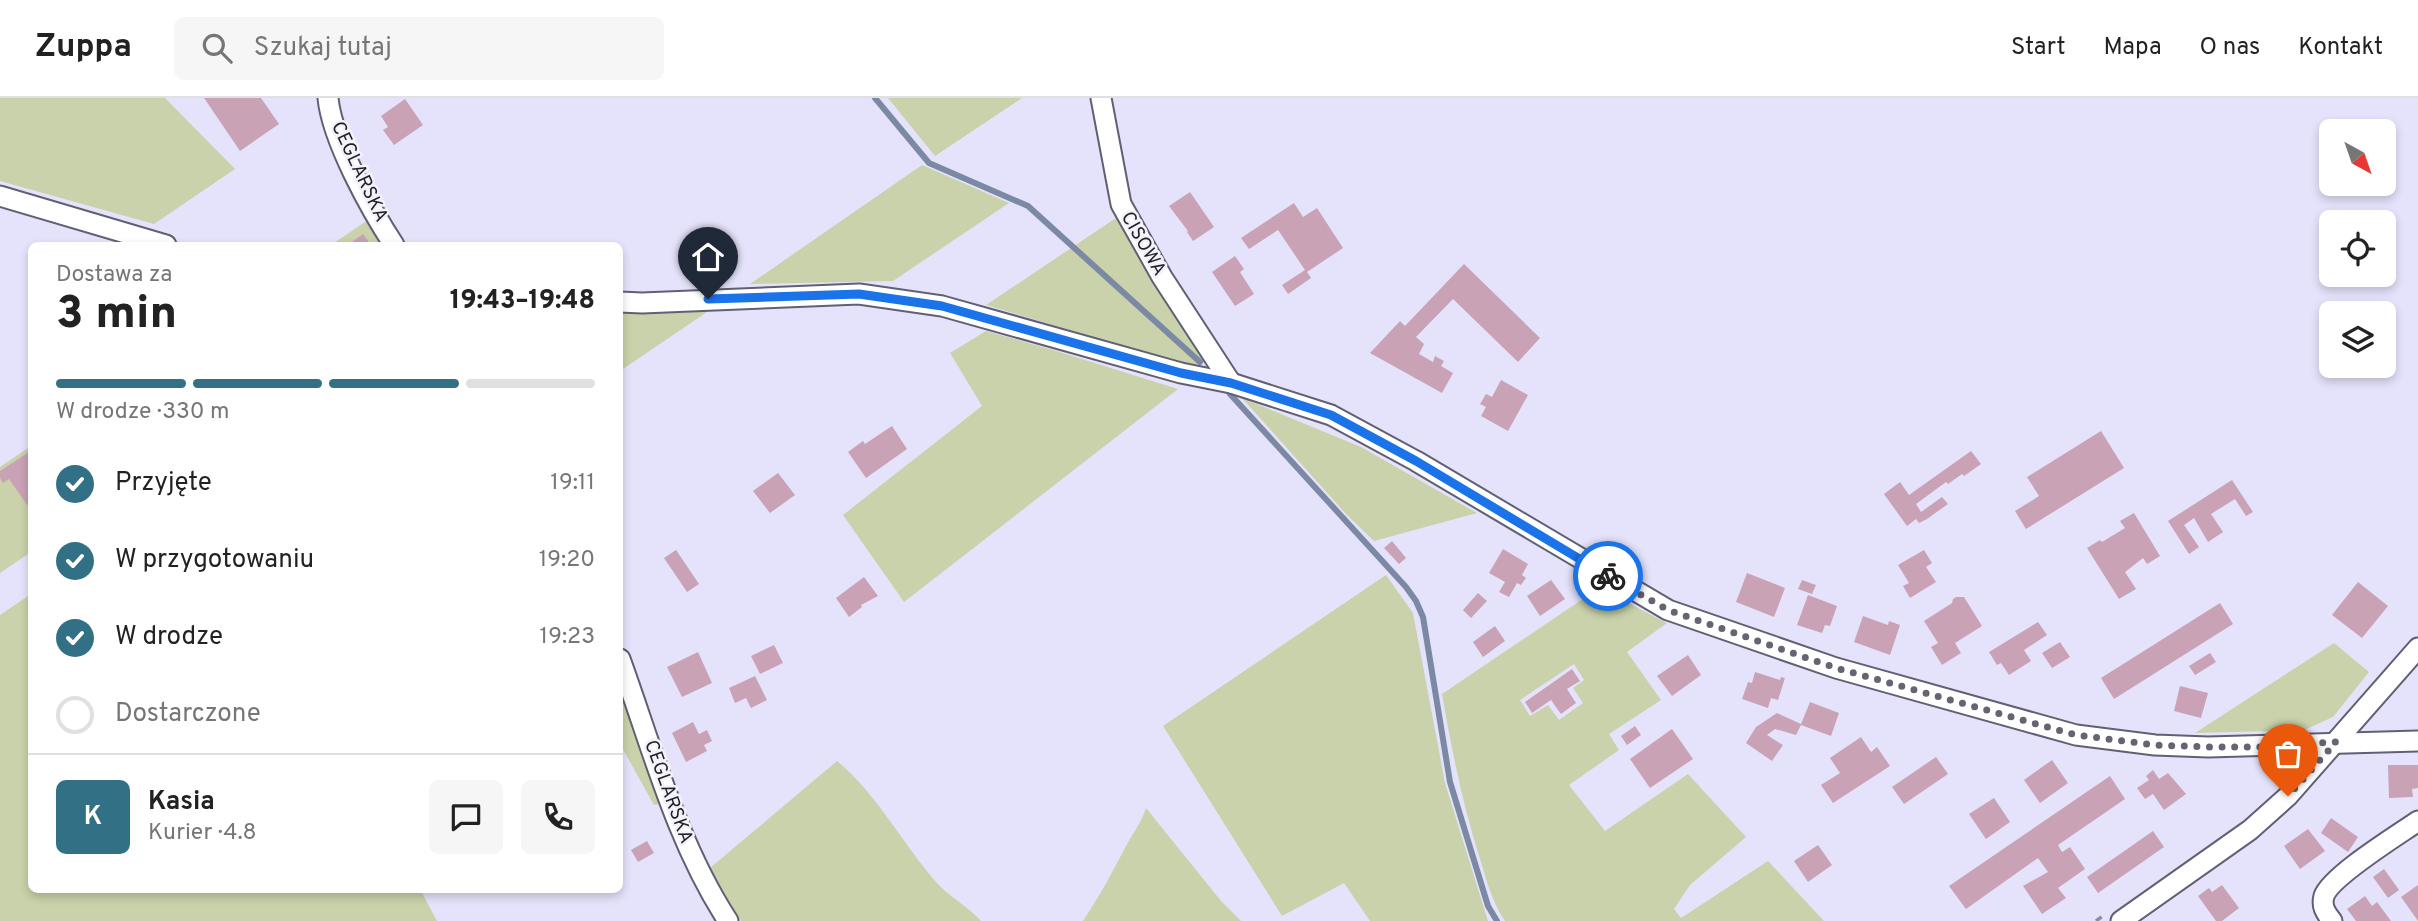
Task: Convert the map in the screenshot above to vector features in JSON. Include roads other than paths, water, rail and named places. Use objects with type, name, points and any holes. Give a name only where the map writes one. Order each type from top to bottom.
[{"type":"street","name":"CEGLARSKA","points":[[328,98],[338,134],[357,177],[392,242]]},
{"type":"street","name":"CISOWA","points":[[1101,98],[1121,204],[1162,277],[1228,378]]},
{"type":"street","points":[[0,197],[156,242]]},
{"type":"street","points":[[623,302],[859,294],[942,306],[1181,373],[1228,378],[1331,415],[1416,461],[1668,610],[1836,668],[2076,735],[2155,745],[2208,747],[2418,741]]},
{"type":"street","points":[[2114,917],[2250,830],[2288,796],[2418,648]]},
{"type":"street","name":"CEGLARSKA","points":[[623,668],[680,831],[712,896],[728,921]]},
{"type":"street","points":[[2332,921],[2323,908],[2323,898],[2333,882],[2418,821]]},
{"type":"waterway","points":[[875,98],[929,163],[1028,206],[1200,362]]},
{"type":"waterway","points":[[1230,394],[1416,601],[1423,617],[1450,782],[1488,906],[1497,921]]}]
